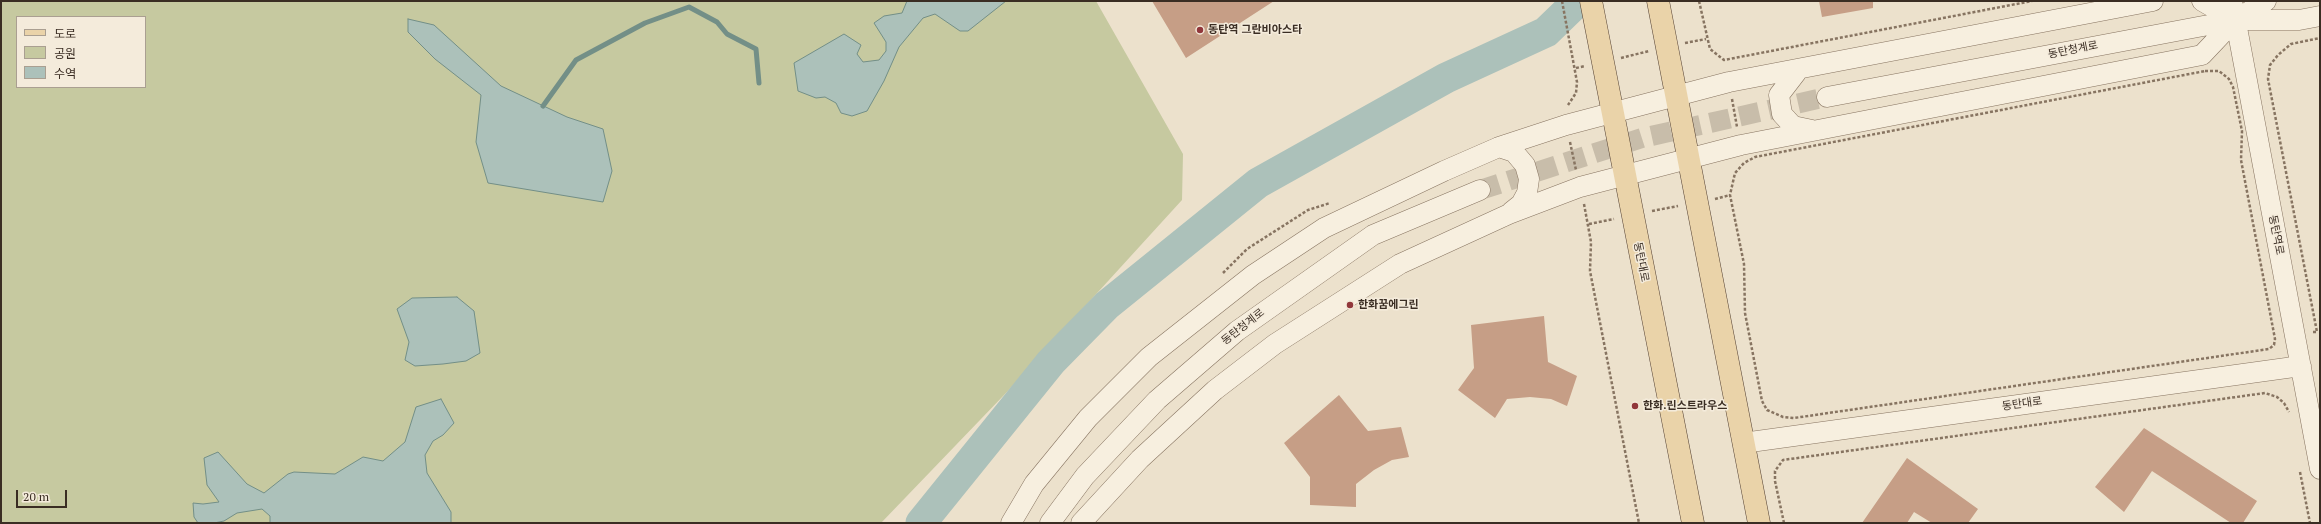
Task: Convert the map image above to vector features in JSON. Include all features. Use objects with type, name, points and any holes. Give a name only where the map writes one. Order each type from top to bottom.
[{"type":"main road","name":"동탄대로","points":[[1591,1],[1692,523]]},
{"type":"main road","points":[[1659,5],[1759,523]]},
{"type":"street","points":[[1011,523],[1034,484],[1088,418],[1149,357],[1253,275],[1324,228],[1499,147],[1612,112],[1729,82],[2153,1]]},
{"type":"street","points":[[2202,1],[2234,10],[2266,1]]},
{"type":"street","points":[[1081,523],[1140,458],[1215,390],[1275,344],[1400,264],[1509,214],[1580,187],[1688,158],[1746,155],[1816,131],[2202,54],[2234,10]]},
{"type":"street","name":"동탄청계로","points":[[1827,97],[2234,10],[2300,20],[2320,16]]},
{"type":"street","name":"동탄역로","points":[[2234,10],[2320,469]]},
{"type":"street","points":[[1799,69],[1779,95],[1782,114],[1793,126],[1816,131]]},
{"type":"street","points":[[1499,147],[1514,152],[1525,165],[1529,180],[1527,193],[1521,204],[1509,214]]},
{"type":"street","name":"동탄청계로","points":[[1050,523],[1085,476],[1157,400],[1237,331],[1373,235],[1480,190]]},
{"type":"street","name":"동탄대로","points":[[1744,443],[2301,366]]},
{"type":"path","points":[[1562,1],[1576,68],[1602,57],[1667,47],[1706,38]]},
{"type":"path","points":[[1699,1],[1706,38],[1710,49],[1724,60],[1746,155],[1735,173],[1730,195],[1744,264],[1745,313],[1762,401],[1767,410],[1783,417],[1794,418],[2269,349],[2274,344],[2275,339],[2241,160],[2242,131],[2233,87],[2229,79],[2219,71],[2205,72]]},
{"type":"path","points":[[1724,60],[2032,1]]},
{"type":"path","points":[[2317,332],[2268,79],[2270,65],[2278,55],[2291,44],[2320,38]]},
{"type":"path","points":[[1639,523],[1590,271],[1589,224],[1730,195]]},
{"type":"path","points":[[1784,523],[1775,476],[1775,471],[1783,460],[2265,394],[2277,397],[2284,402],[2289,411],[2290,418]]},
{"type":"path","points":[[2300,471],[2310,523]]},
{"type":"green space","points":[[1,1],[1096,1],[1183,154],[1182,200],[1005,394],[881,523],[1,523]]},
{"type":"water","points":[[907,1],[1006,1],[968,31],[960,31],[935,14],[923,18],[899,47],[884,81],[867,111],[852,116],[841,113],[836,103],[825,97],[816,98],[798,91],[794,63],[844,34],[861,45],[857,54],[863,62],[879,60],[886,51],[886,42],[874,23],[884,16],[902,13]]},
{"type":"water","points":[[408,19],[434,25],[501,86],[567,117],[603,129],[612,171],[603,202],[488,183],[476,142],[481,95],[435,59],[408,32]]},
{"type":"water","points":[[457,297],[474,311],[480,353],[466,361],[443,364],[415,366],[405,360],[409,342],[397,309],[412,298]]},
{"type":"water","points":[[441,399],[454,423],[443,435],[433,441],[425,455],[427,473],[451,512],[451,523],[270,523],[270,516],[262,509],[237,513],[224,521],[214,523],[198,523],[194,517],[193,503],[203,504],[219,502],[207,485],[204,458],[218,452],[247,484],[264,493],[288,474],[294,472],[335,474],[363,457],[383,461],[405,442],[416,407]]},
{"type":"building","name":"동탄역 그란비아스타","points":[[1152,1],[1274,1],[1186,58]]},
{"type":"building","points":[[1819,1],[1873,1],[1873,8],[1822,17]]},
{"type":"building","points":[[1544,316],[1548,362],[1577,376],[1567,406],[1551,399],[1530,397],[1507,399],[1495,418],[1458,390],[1474,368],[1471,325]]},
{"type":"building","points":[[1339,395],[1368,431],[1401,427],[1409,457],[1392,460],[1374,470],[1356,484],[1356,507],[1310,505],[1310,477],[1284,443]]},
{"type":"building","points":[[2144,428],[2257,501],[2243,523],[2231,523],[2152,471],[2124,512],[2095,487]]},
{"type":"building","points":[[1907,458],[1978,509],[1968,523],[1932,523],[1914,512],[1907,523],[1862,523]]},
{"type":"waterway","points":[[921,523],[1051,362],[1107,305],[1258,183],[1446,78],[1546,32],[1578,1]]},
{"type":"waterway","points":[[543,106],[576,60],[645,23],[689,7],[717,22],[727,34],[756,49],[759,83]]},
{"type":"tunnel","points":[[1480,190],[1642,138],[1827,97]]},
{"type":"place","name":"동탄역 그란비아스타","points":[[1200,30]]},
{"type":"place","name":"한화꿈에그린","points":[[1350,305]]},
{"type":"place","name":"한화.린스트라우스","points":[[1635,406]]}]
